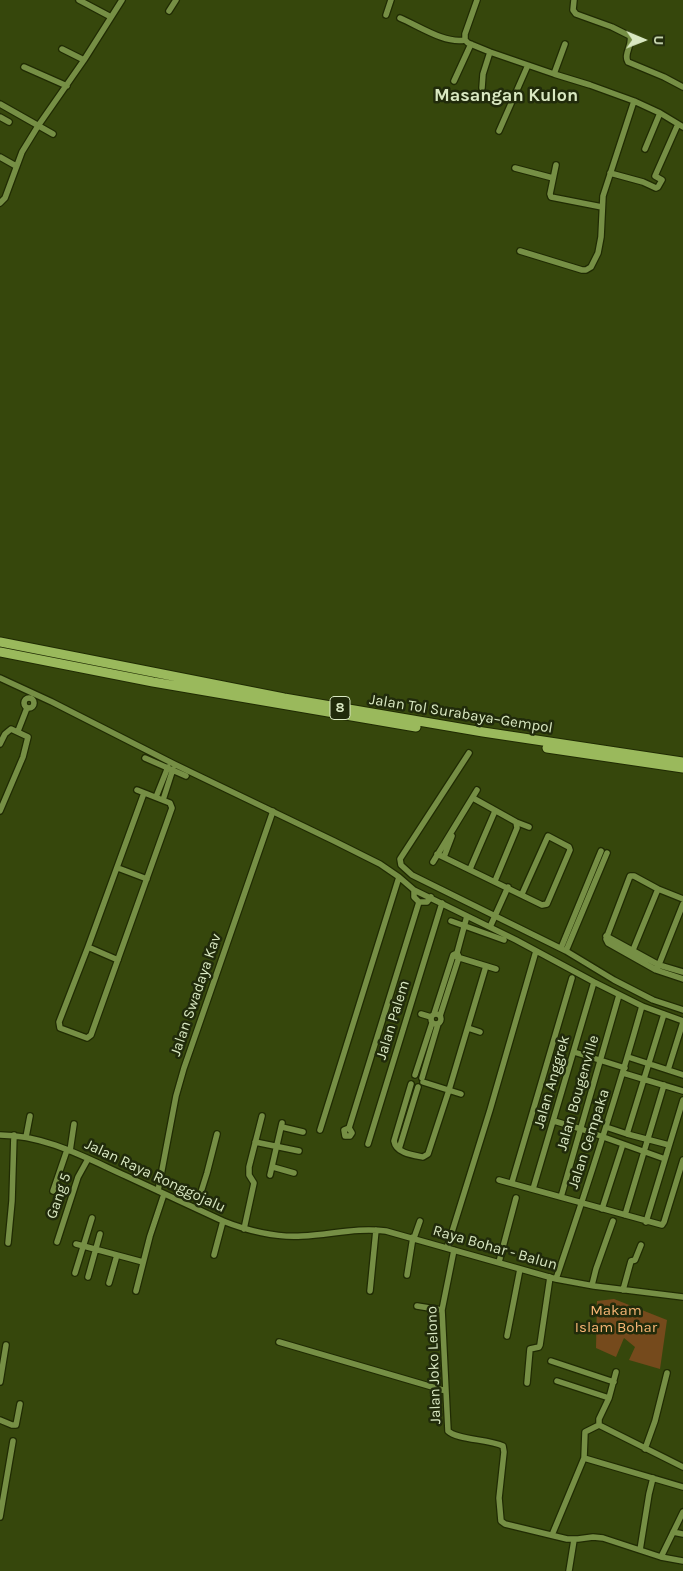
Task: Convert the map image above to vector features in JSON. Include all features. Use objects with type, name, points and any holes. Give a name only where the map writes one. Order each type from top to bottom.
[{"type":"highway","name":"Jalan Tol Surabaya–Gempol","points":[[0,642],[284,698],[483,732],[683,762]]},
{"type":"highway","name":"Jalan Tol Surabaya–Gempol","points":[[0,652],[153,682],[319,711],[683,768]]},
{"type":"street","points":[[79,0],[111,17]]},
{"type":"street","points":[[169,11],[176,0]]},
{"type":"street","points":[[386,15],[391,0]]},
{"type":"street","points":[[465,40],[465,34],[477,0]]},
{"type":"street","points":[[574,0],[573,10],[576,14],[612,27],[630,36],[631,40],[626,61],[683,87]]},
{"type":"street","points":[[0,203],[5,198],[22,152],[121,1]]},
{"type":"street","points":[[400,18],[452,41],[465,40],[490,52],[634,101],[680,125],[655,176],[662,180],[658,188],[643,182],[610,174]]},
{"type":"street","points":[[454,81],[471,44]]},
{"type":"street","points":[[554,74],[565,44]]},
{"type":"street","points":[[62,49],[84,60]]},
{"type":"street","points":[[482,88],[483,74],[490,52]]},
{"type":"street","points":[[499,131],[528,65]]},
{"type":"street","points":[[24,67],[67,86]]},
{"type":"street","points":[[520,251],[588,268],[598,253],[603,196],[634,101]]},
{"type":"street","points":[[0,104],[53,134]]},
{"type":"street","points":[[645,149],[660,113]]},
{"type":"street","points":[[0,117],[9,122]]},
{"type":"street","points":[[0,157],[16,166]]},
{"type":"street","points":[[556,165],[551,197],[602,207]]},
{"type":"street","points":[[515,168],[553,178]]},
{"type":"street","points":[[0,678],[171,766],[273,811],[380,864],[414,890],[467,916],[493,922],[564,950],[579,962],[653,1000],[683,1010]]},
{"type":"street","points":[[18,731],[28,708],[25,706],[25,701],[32,696]]},
{"type":"street","points":[[0,744],[10,729],[27,735],[28,739],[0,811]]},
{"type":"street","points":[[469,753],[400,859],[401,865],[412,876],[493,922],[536,951],[572,972],[642,1006],[683,1022],[668,1070]]},
{"type":"street","points":[[145,758],[171,766],[186,776]]},
{"type":"street","points":[[156,797],[171,766]]},
{"type":"street","points":[[163,800],[171,766]]},
{"type":"street","points":[[137,790],[144,792],[170,803],[172,808],[91,1035],[87,1038],[60,1028],[60,1022],[118,868],[144,792]]},
{"type":"street","points":[[433,862],[477,790]]},
{"type":"street","points":[[473,798],[529,828]]},
{"type":"street","name":"Jalan Swadaya Kav","points":[[136,1291],[161,1192],[176,1096],[273,811]]},
{"type":"street","points":[[470,869],[495,811]]},
{"type":"street","points":[[495,881],[517,828],[516,822]]},
{"type":"street","points":[[438,854],[542,905],[546,905],[570,850],[569,847],[547,836],[522,894]]},
{"type":"street","points":[[444,857],[448,840]]},
{"type":"street","points":[[564,950],[604,852]]},
{"type":"street","points":[[118,868],[147,879]]},
{"type":"street","points":[[683,899],[658,889],[634,876],[630,876],[606,936],[608,943],[683,979]]},
{"type":"street","points":[[320,1130],[399,877]]},
{"type":"street","points":[[493,922],[508,887]]},
{"type":"street","points":[[633,950],[658,889]]},
{"type":"street","points":[[414,890],[414,897],[420,902],[427,902],[431,897]]},
{"type":"street","points":[[349,1128],[420,902]]},
{"type":"street","name":"Jalan Palem","points":[[368,1144],[442,903]]},
{"type":"street","points":[[658,968],[683,904]]},
{"type":"street","points":[[467,916],[435,1019],[415,1075],[410,1079],[411,1084],[394,1141],[394,1145],[400,1151],[422,1157],[428,1154],[486,966]]},
{"type":"street","points":[[451,921],[504,940]]},
{"type":"street","points":[[606,936],[633,950],[658,968],[683,972]]},
{"type":"street","points":[[88,948],[118,960]]},
{"type":"street","points":[[447,1248],[490,1110],[536,951]]},
{"type":"street","points":[[456,955],[496,969]]},
{"type":"street","points":[[512,1182],[572,972],[579,962]]},
{"type":"street","name":"Jalan Anggrek","points":[[533,1189],[594,982]]},
{"type":"street","name":"Jalan Bougenville","points":[[561,1198],[619,995]]},
{"type":"street","name":"Jalan Cempaka","points":[[527,1383],[530,1349],[539,1347],[540,1344],[553,1278],[581,1205],[628,1057],[642,1006]]},
{"type":"street","points":[[421,1014],[435,1019]]},
{"type":"street","points":[[627,1134],[664,1014]]},
{"type":"street","points":[[399,1149],[421,1082],[435,1019]]},
{"type":"street","points":[[468,1028],[480,1032]]},
{"type":"street","points":[[574,1052],[600,1060],[643,1079],[683,1091]]},
{"type":"street","points":[[628,1057],[683,1075]]},
{"type":"street","points":[[415,1075],[419,1075],[421,1082]]},
{"type":"street","points":[[411,1084],[414,1086],[421,1082],[460,1094]]},
{"type":"street","points":[[625,1215],[664,1085]]},
{"type":"street","points":[[646,1222],[683,1100]]},
{"type":"street","points":[[26,1137],[30,1116]]},
{"type":"street","points":[[244,1229],[254,1183],[249,1175],[249,1167],[262,1116]]},
{"type":"street","points":[[554,1121],[666,1159]]},
{"type":"street","points":[[53,1191],[68,1150],[74,1124]]},
{"type":"street","points":[[270,1175],[282,1125],[303,1132]]},
{"type":"street","points":[[606,1127],[670,1145]]},
{"type":"street","points":[[196,1208],[217,1134]]},
{"type":"street","name":"Jalan Raya Ronggojalu","points":[[0,1135],[14,1135],[51,1143],[244,1229],[301,1236]]},
{"type":"street","points":[[8,1243],[12,1202],[14,1135]]},
{"type":"street","points":[[255,1142],[299,1151]]},
{"type":"street","points":[[602,1209],[623,1144]]},
{"type":"street","name":"Gang 5","points":[[57,1242],[78,1177],[88,1159]]},
{"type":"street","points":[[499,1180],[512,1182],[581,1205],[662,1225],[683,1160]]},
{"type":"street","points":[[273,1167],[294,1173]]},
{"type":"street","points":[[499,1262],[516,1198]]},
{"type":"street","points":[[75,1273],[92,1218]]},
{"type":"street","points":[[214,1255],[223,1221]]},
{"type":"street","points":[[407,1275],[414,1238],[420,1221]]},
{"type":"street","points":[[592,1285],[613,1221]]},
{"type":"street","points":[[370,1291],[376,1230]]},
{"type":"street","name":"Raya Bohar - Balun","points":[[301,1236],[376,1230],[414,1238],[553,1278],[623,1290],[683,1297]]},
{"type":"street","points":[[88,1277],[100,1234]]},
{"type":"street","points":[[76,1244],[143,1262]]},
{"type":"street","points":[[623,1290],[631,1261],[635,1260],[641,1245]]},
{"type":"street","name":"Jalan Joko Lelono","points":[[454,1250],[442,1310],[448,1429],[450,1433],[499,1444],[503,1447],[499,1516],[503,1523],[552,1535]]},
{"type":"street","points":[[109,1283],[117,1255]]},
{"type":"street","points":[[507,1336],[520,1269]]},
{"type":"street","points":[[417,1306],[442,1310]]},
{"type":"street","points":[[279,1342],[446,1391]]},
{"type":"street","points":[[0,1382],[6,1346]]},
{"type":"street","points":[[551,1361],[614,1382]]},
{"type":"street","points":[[599,1425],[599,1420],[609,1398],[616,1372]]},
{"type":"street","points":[[645,1449],[655,1421],[667,1373]]},
{"type":"street","points":[[557,1381],[609,1398]]},
{"type":"street","points":[[0,1420],[16,1425],[20,1404]]},
{"type":"street","points":[[599,1425],[683,1467]]},
{"type":"street","points":[[599,1425],[585,1432],[584,1458],[552,1535],[574,1540],[596,1537],[661,1557],[683,1561]]},
{"type":"street","points":[[0,1517],[13,1441]]},
{"type":"street","points":[[584,1458],[683,1487]]},
{"type":"street","points":[[640,1550],[653,1478]]},
{"type":"street","points":[[661,1557],[683,1512]]},
{"type":"street","points":[[673,1532],[683,1534]]},
{"type":"street","points":[[570,1571],[574,1540]]},
{"type":"green space","name":"Makam Islam Bohar","points":[[614,1299],[667,1320],[660,1369],[629,1360],[635,1347],[624,1338],[616,1357],[596,1348],[597,1301]]},
{"type":"district","name":"Masangan Kulon","points":[[506,96]]}]
